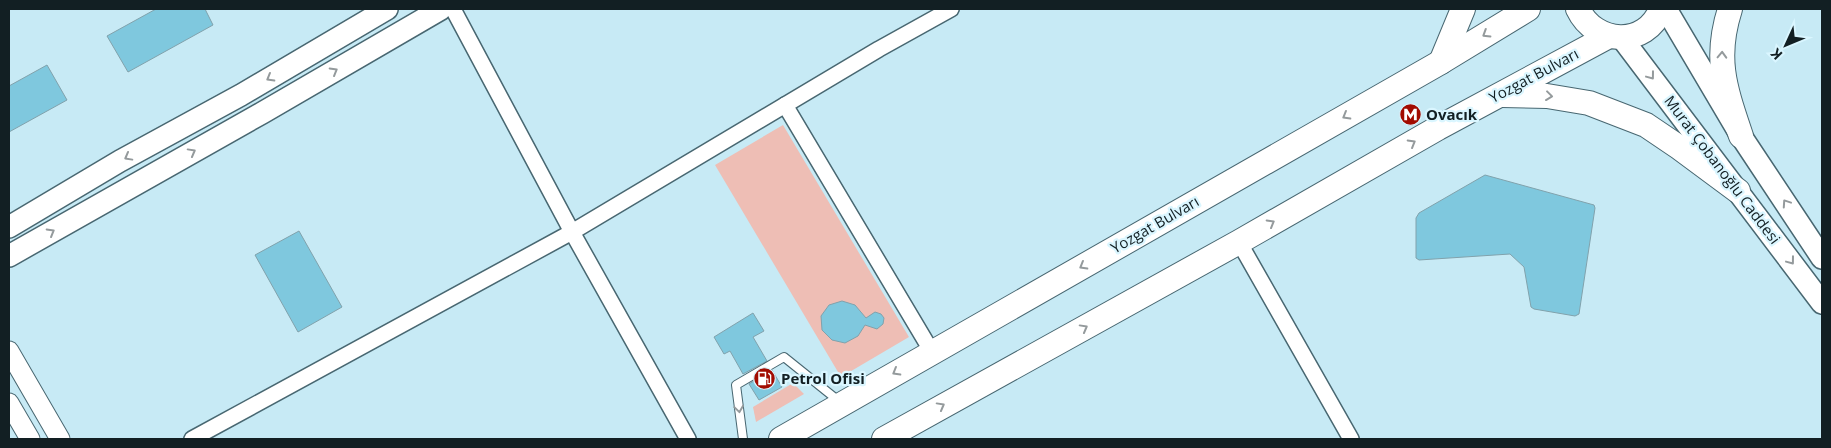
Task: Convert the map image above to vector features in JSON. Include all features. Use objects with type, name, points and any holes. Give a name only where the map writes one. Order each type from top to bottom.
[{"type":"main road","points":[[9,227],[120,160],[241,94],[387,9]]},
{"type":"main road","points":[[9,256],[441,9]]},
{"type":"main road","points":[[1441,62],[1463,9]]},
{"type":"main road","name":"Yozgat Bulvarı","points":[[781,439],[1441,62],[1528,9]]},
{"type":"main road","points":[[1578,9],[1581,16],[1592,28],[1615,37]]},
{"type":"main road","name":"Yozgat Bulvarı","points":[[884,439],[912,432],[1438,128],[1615,37],[1636,34],[1655,20],[1661,9]]},
{"type":"main road","name":"Murat Çobanoğlu Caddesi","points":[[1666,9],[1741,136],[1822,258]]},
{"type":"main road","points":[[1730,9],[1721,56],[1725,89],[1741,136]]},
{"type":"main road","name":"Murat Çobanoğlu Caddesi","points":[[1615,37],[1738,191],[1822,303]]},
{"type":"main road","points":[[1500,95],[1547,96],[1589,103],[1646,125],[1738,191]]},
{"type":"street","points":[[453,9],[572,232],[688,439]]},
{"type":"street","points":[[192,439],[572,232],[879,49],[951,9]]},
{"type":"street","points":[[785,105],[932,352]]},
{"type":"street","points":[[1239,242],[1351,439]]},
{"type":"street","points":[[9,351],[60,439]]},
{"type":"street","points":[[30,439],[9,404],[33,392]]},
{"type":"lane","points":[[743,439],[736,385],[784,358],[842,404]]},
{"type":"shaded area","points":[[783,125],[909,337],[841,377],[715,165]]},
{"type":"shaded area","points":[[793,383],[804,394],[756,422],[753,407]]},
{"type":"building","points":[[156,9],[205,9],[213,25],[128,72],[107,36]]},
{"type":"building","points":[[47,65],[67,100],[9,132],[9,86]]},
{"type":"building","points":[[1485,175],[1594,205],[1579,314],[1575,316],[1531,307],[1524,267],[1510,254],[1419,260],[1416,258],[1416,218],[1419,213]]},
{"type":"building","points":[[299,231],[342,307],[298,332],[255,255]]},
{"type":"building","points":[[842,301],[855,305],[866,318],[875,312],[881,314],[884,318],[883,324],[877,329],[865,325],[858,336],[845,343],[832,340],[822,330],[821,316],[829,305]]},
{"type":"building","points":[[753,313],[764,331],[753,337],[767,361],[743,374],[730,351],[724,354],[714,337]]},
{"type":"building","points":[[772,370],[782,387],[759,400],[749,384]]},
{"type":"place","name":"Ovacık","points":[[1410,115]]},
{"type":"place","name":"Petrol Ofisi","points":[[765,379]]}]
